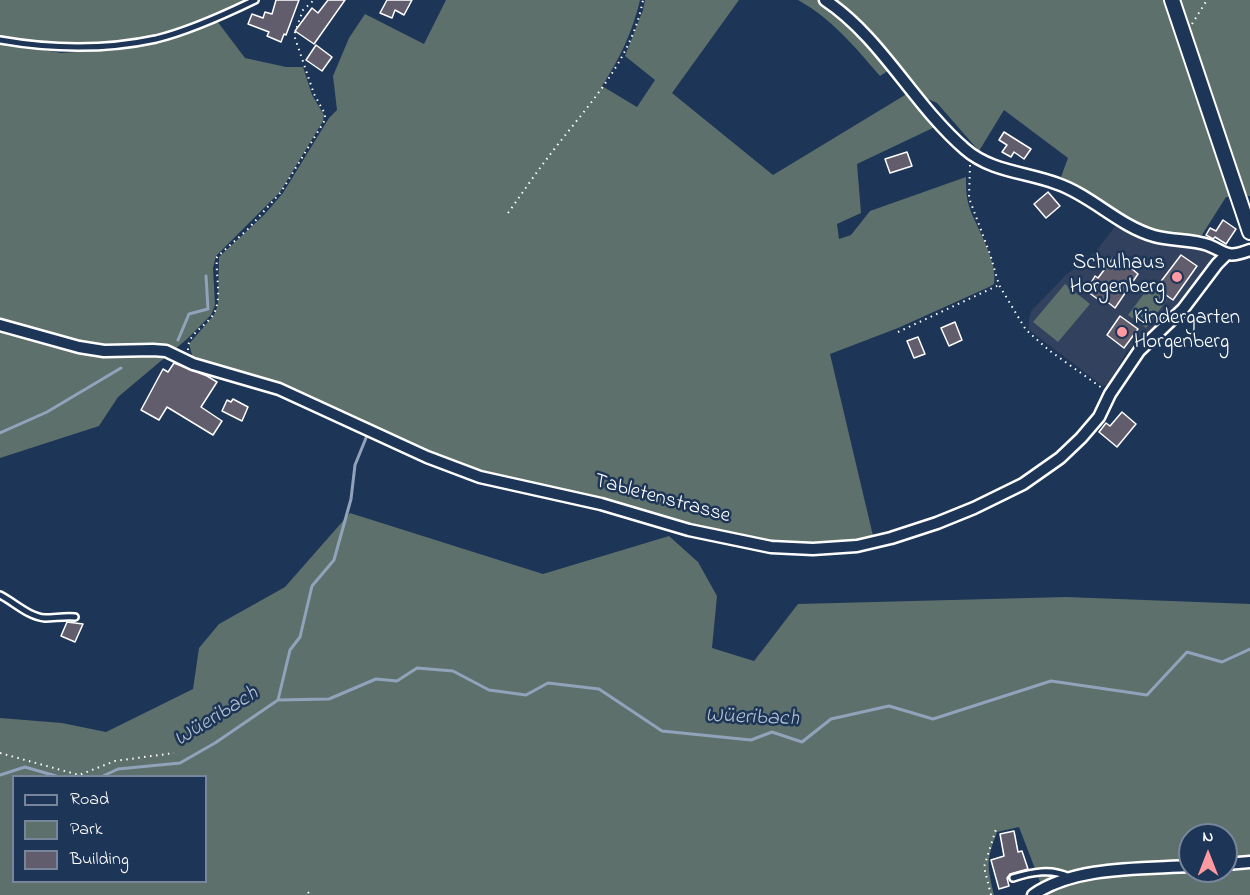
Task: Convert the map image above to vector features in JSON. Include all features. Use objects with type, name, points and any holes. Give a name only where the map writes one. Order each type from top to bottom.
[{"type":"street","points":[[825,0],[840,10],[862,31],[948,134],[974,157],[1017,173],[1058,184],[1153,236],[1207,245],[1226,255],[1236,255],[1250,250]]},
{"type":"street","points":[[1172,0],[1250,232]]},
{"type":"street","name":"Tabletenstrasse","points":[[0,325],[79,347],[104,351],[166,351],[193,364],[279,389],[427,457],[480,477],[601,504],[689,530],[771,547],[813,549],[857,546],[891,538],[974,508],[1023,484],[1060,458],[1099,417],[1110,394],[1139,351],[1183,309],[1226,255]]},
{"type":"street","points":[[1033,895],[1071,877],[1116,870],[1178,867]]},
{"type":"lane","points":[[0,40],[59,46],[99,46],[147,40],[186,29],[255,0]]},
{"type":"lane","points":[[0,595],[31,614],[44,618],[75,617]]},
{"type":"lane","points":[[1013,878],[1044,871],[1071,877]]},
{"type":"path","points":[[193,364],[188,343],[213,315],[217,303],[217,257],[249,228],[281,192],[325,120],[325,114],[314,94],[294,35],[303,10],[315,0]]},
{"type":"path","points":[[508,213],[546,159],[607,82],[636,26],[643,0]]},
{"type":"path","points":[[1184,36],[1207,0]]},
{"type":"path","points":[[974,157],[970,165],[969,198],[999,285],[1026,330],[1050,351],[1110,394]]},
{"type":"path","points":[[898,332],[999,285]]},
{"type":"path","points":[[0,753],[79,775],[115,762],[174,753]]},
{"type":"path","points":[[991,895],[984,867],[997,826]]},
{"type":"shaded area","points":[[1117,224],[1147,241],[1158,244],[1202,246],[1215,253],[1215,257],[1173,312],[1127,351],[1108,385],[1103,386],[1029,330],[1029,319],[1031,311],[1066,275],[1095,252]]},
{"type":"green space","points":[[0,0],[248,0],[189,26],[159,35],[96,44],[64,44],[0,36]]},
{"type":"green space","points":[[446,0],[640,0],[625,45],[602,86],[637,107],[655,80],[625,56],[645,0],[739,0],[672,93],[773,175],[910,92],[937,126],[857,164],[861,213],[837,224],[839,239],[851,235],[870,211],[966,177],[969,206],[993,265],[994,284],[989,287],[898,328],[830,354],[874,540],[834,546],[762,543],[481,473],[193,358],[189,344],[214,315],[218,305],[219,257],[264,215],[283,193],[329,118],[337,110],[333,76],[349,38],[365,14],[424,44]]},
{"type":"green space","points":[[798,0],[821,0],[838,12],[891,69],[880,76],[832,25]]},
{"type":"green space","points":[[830,0],[1166,0],[1233,197],[1226,197],[1202,235],[1158,234],[1132,222],[1061,177],[1068,158],[1004,110],[979,151],[937,103],[919,95]]},
{"type":"green space","points":[[1178,0],[1250,0],[1250,196],[1243,196]]},
{"type":"green space","points":[[217,21],[245,58],[286,67],[303,67],[312,95],[324,115],[323,121],[280,192],[216,256],[213,268],[215,305],[211,315],[187,339],[118,397],[99,426],[0,458],[0,42],[61,53],[118,49],[159,42]]},
{"type":"green space","points":[[1065,284],[1090,304],[1058,342],[1033,322]]},
{"type":"green space","points":[[1149,287],[1167,300],[1146,328],[1128,315]]},
{"type":"green space","points":[[350,513],[543,574],[669,536],[698,562],[717,596],[712,648],[754,661],[798,604],[1066,597],[1250,604],[1250,895],[1027,895],[1042,887],[1019,827],[997,832],[989,863],[994,895],[0,895],[0,718],[62,723],[106,732],[193,689],[199,648],[219,624],[285,587]]},
{"type":"building","points":[[276,0],[299,0],[286,35],[284,34],[281,42],[267,36],[269,32],[248,24],[252,14],[263,18],[265,12],[272,14]]},
{"type":"building","points":[[328,0],[345,0],[314,44],[295,31],[312,8],[318,13]]},
{"type":"building","points":[[387,0],[412,0],[404,15],[395,10],[392,18],[380,13]]},
{"type":"building","points":[[316,45],[332,57],[322,71],[306,60]]},
{"type":"building","points":[[1004,132],[1031,149],[1024,159],[1014,152],[1011,157],[1002,152],[1007,145],[999,140]]},
{"type":"building","points":[[907,152],[912,166],[890,173],[885,159]]},
{"type":"building","points":[[1048,192],[1060,206],[1046,218],[1034,204]]},
{"type":"building","points":[[1223,220],[1236,229],[1226,244],[1215,237],[1213,239],[1206,235],[1210,228],[1216,231]]},
{"type":"building","name":"Schulhaus Horgenberg","points":[[1181,255],[1197,266],[1173,300],[1156,288]]},
{"type":"building","points":[[1113,258],[1124,265],[1125,263],[1138,274],[1115,308],[1105,300],[1103,303],[1088,292],[1094,284],[1091,283],[1095,276],[1098,278]]},
{"type":"building","name":"Kindergarten Horgenberg","points":[[1120,316],[1138,329],[1124,348],[1107,335]]},
{"type":"building","points":[[955,322],[962,340],[949,346],[941,328]]},
{"type":"building","points":[[918,337],[925,354],[914,358],[907,341]]},
{"type":"building","points":[[174,363],[217,382],[201,407],[222,421],[213,435],[167,407],[159,420],[141,410],[163,369],[168,372]]},
{"type":"building","points":[[233,399],[248,407],[242,421],[222,411],[227,400],[231,402]]},
{"type":"building","points":[[1122,412],[1136,424],[1117,447],[1099,432],[1106,423],[1110,426]]},
{"type":"building","points":[[67,622],[83,624],[75,642],[61,636]]},
{"type":"building","points":[[1014,831],[1018,852],[1022,851],[1028,869],[1010,874],[1007,878],[1009,886],[999,889],[991,860],[1004,856],[1000,834]]},
{"type":"waterway","points":[[178,340],[189,314],[208,309],[206,276]]},
{"type":"waterway","points":[[0,433],[47,412],[121,368]]},
{"type":"waterway","name":"Wüeribach","points":[[278,700],[290,650],[300,637],[312,586],[334,560],[351,499],[355,465],[366,438]]},
{"type":"waterway","name":"Wüeribach","points":[[105,775],[118,769],[180,763],[215,743],[278,700],[329,699],[376,679],[397,681],[417,668],[453,671],[489,690],[526,695],[548,683],[599,689],[662,731],[751,740],[772,732],[802,742],[831,719],[889,706],[933,719],[1051,681],[1147,695],[1187,652],[1222,662],[1250,649]]},
{"type":"waterway","name":"Wüeribach","points":[[0,775],[25,767],[53,775]]},
{"type":"place","name":"Schulhaus Horgenberg","points":[[1177,277]]},
{"type":"place","name":"Kindergarten Horgenberg","points":[[1122,332]]}]
